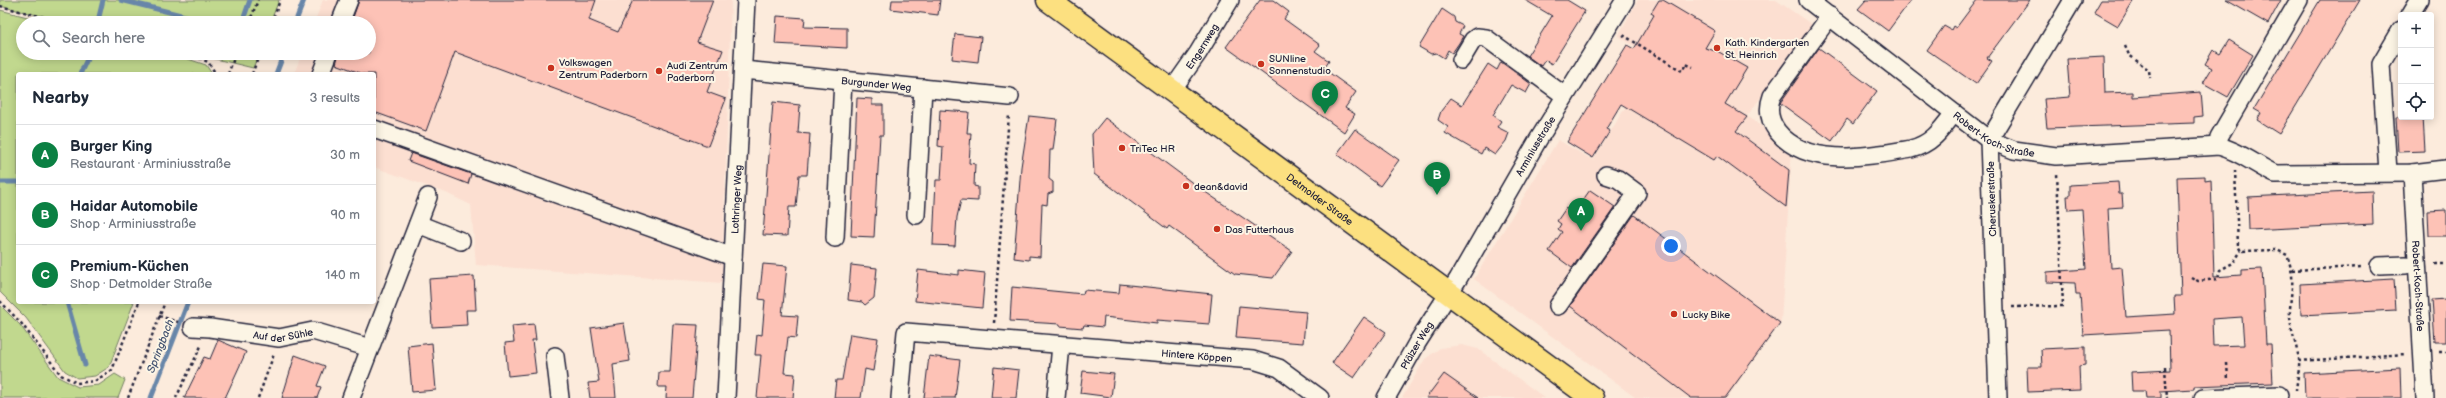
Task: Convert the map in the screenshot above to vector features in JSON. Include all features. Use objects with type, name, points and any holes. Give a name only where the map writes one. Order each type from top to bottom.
[{"type":"main road","name":"Detmolder Straße","points":[[1048,0],[1592,398]]},
{"type":"street","points":[[343,16],[349,0]]},
{"type":"street","name":"Lothringer Weg","points":[[726,398],[746,0]]},
{"type":"street","name":"Engernweg","points":[[1172,90],[1198,53],[1230,0]]},
{"type":"street","name":"Arminiusstraße","points":[[1449,294],[1538,140],[1625,0]]},
{"type":"street","name":"Robert-Koch-Straße","points":[[1808,0],[1989,140],[2014,150],[2056,156],[2226,148]]},
{"type":"street","points":[[1989,140],[2073,0]]},
{"type":"street","points":[[2299,0],[2219,137],[2226,148],[2256,165],[2276,174],[2412,173],[2446,170]]},
{"type":"street","points":[[2412,12],[2419,0]]},
{"type":"street","points":[[1830,16],[1772,96],[1769,104],[1772,124],[1793,146],[1805,152],[1839,156],[1911,149],[1920,147],[1934,138],[1954,113]]},
{"type":"street","points":[[2388,172],[2381,64],[2398,35]]},
{"type":"street","points":[[1461,60],[1473,40],[1477,37],[1486,38],[1565,96]]},
{"type":"street","points":[[322,72],[326,60]]},
{"type":"street","name":"Burgunder Weg","points":[[743,70],[1010,97]]},
{"type":"street","points":[[835,238],[843,80]]},
{"type":"street","points":[[916,215],[923,88]]},
{"type":"street","points":[[376,130],[733,257]]},
{"type":"street","name":"Cheruskerstraße","points":[[1989,140],[1998,398]]},
{"type":"street","name":"Robert-Koch-Straße","points":[[2412,173],[2423,353],[2424,398]]},
{"type":"street","points":[[1558,306],[1637,193],[1618,179],[1606,175]]},
{"type":"street","points":[[351,398],[428,197]]},
{"type":"street","points":[[418,224],[461,241]]},
{"type":"street","points":[[2379,266],[2406,265]]},
{"type":"street","name":"Pfälzer Weg","points":[[1386,398],[1449,294]]},
{"type":"street","name":"Auf der Sühle","points":[[202,327],[279,338],[314,331],[370,348]]},
{"type":"street","name":"Hintere Köppen","points":[[900,398],[906,332],[993,337],[1062,345],[1252,360],[1279,368],[1320,398]]},
{"type":"street","points":[[1056,398],[1062,345]]},
{"type":"street","points":[[555,356],[560,398]]},
{"type":"street","points":[[2203,398],[2279,395]]},
{"type":"path","points":[[252,16],[258,0]]},
{"type":"path","points":[[274,16],[280,0]]},
{"type":"path","points":[[0,6],[39,16]]},
{"type":"path","points":[[1609,27],[1682,71],[1686,64],[1693,67]]},
{"type":"path","points":[[2125,46],[2129,56],[2149,70],[2150,78]]},
{"type":"path","points":[[204,60],[208,62],[215,72]]},
{"type":"path","points":[[229,72],[233,60]]},
{"type":"path","points":[[253,72],[257,60]]},
{"type":"path","points":[[993,337],[1010,97]]},
{"type":"path","points":[[2226,148],[2238,246],[2241,252]]},
{"type":"path","points":[[1995,308],[2063,306],[2056,156]]},
{"type":"path","points":[[2241,252],[2277,250],[2287,255],[2292,270],[2294,286],[2290,310],[2292,332],[2299,361],[2296,398]]},
{"type":"path","points":[[2191,277],[2198,281],[2218,279],[2220,270],[2234,263],[2241,252]]},
{"type":"path","points":[[2292,270],[2379,266]]},
{"type":"path","points":[[0,301],[21,323],[61,374],[77,383],[95,381],[112,370],[138,304]]},
{"type":"path","points":[[128,398],[164,304]]},
{"type":"path","points":[[159,316],[175,321]]},
{"type":"path","points":[[176,398],[202,327]]},
{"type":"path","points":[[258,398],[279,338]]},
{"type":"path","points":[[2299,361],[2423,353]]},
{"type":"path","points":[[2165,367],[2167,398]]},
{"type":"shaded area","points":[[323,0],[731,0],[722,283],[476,265],[471,205],[446,193],[376,168],[376,72],[295,72],[299,60],[376,60],[376,16],[317,16]]},
{"type":"shaded area","points":[[1638,0],[1776,0],[1814,26],[1747,116],[1792,148],[1781,322],[1727,398],[1636,398],[1474,279],[1558,140],[1593,160],[1655,59],[1618,36]]},
{"type":"shaded area","points":[[1462,345],[1478,349],[1545,398],[1402,398],[1425,359],[1440,348]]},
{"type":"green space","points":[[0,0],[279,0],[273,16],[41,16],[0,6]]},
{"type":"green space","points":[[0,10],[24,16],[16,16],[16,60],[191,60],[206,65],[211,72],[16,72],[16,304],[133,304],[109,367],[95,376],[77,378],[65,371],[26,318],[0,292]]},
{"type":"green space","points":[[220,60],[256,60],[253,68]]},
{"type":"green space","points":[[0,305],[20,325],[58,377],[78,387],[99,385],[115,374],[125,380],[118,398],[0,398]]},
{"type":"building","name":"Volkswagen Zentrum Paderborn","points":[[359,0],[596,0],[589,20],[618,32],[633,0],[713,0],[697,42],[723,50],[707,92],[726,99],[708,146],[455,52],[426,131],[376,113],[376,72],[358,72],[336,64],[337,60],[376,60],[376,16],[353,16]]},
{"type":"building","points":[[892,0],[940,0],[938,15],[891,9]]},
{"type":"building","points":[[1260,0],[1273,0],[1289,12],[1284,19],[1320,45],[1315,51],[1329,61],[1324,69],[1356,92],[1345,108],[1355,114],[1344,132],[1226,47]]},
{"type":"building","points":[[1525,0],[1567,0],[1585,11],[1552,64],[1545,60],[1541,66],[1527,56],[1552,16]]},
{"type":"building","points":[[1659,0],[1663,0],[1715,31],[1705,48],[1719,52],[1747,68],[1725,104],[1747,117],[1736,131],[1789,170],[1786,207],[1717,156],[1714,160],[1621,104],[1606,129],[1610,131],[1593,158],[1567,142],[1627,45],[1634,49],[1654,15],[1651,13]]},
{"type":"building","points":[[1866,0],[1911,0],[1888,31],[1858,9]]},
{"type":"building","points":[[1977,0],[2030,0],[1987,58],[1992,61],[1976,84],[1927,50],[1944,26],[1951,30],[1953,26],[1956,28]]},
{"type":"building","points":[[2101,0],[2134,0],[2118,26],[2094,12]]},
{"type":"building","points":[[2226,0],[2281,0],[2268,24]]},
{"type":"building","points":[[2320,0],[2360,0],[2279,134],[2257,120],[2261,113],[2254,109]]},
{"type":"building","points":[[1442,9],[1454,17],[1455,22],[1463,26],[1459,34],[1463,36],[1459,43],[1452,53],[1448,50],[1444,58],[1436,53],[1431,54],[1419,47]]},
{"type":"building","points":[[777,16],[805,18],[804,27],[847,28],[847,48],[775,44]]},
{"type":"building","points":[[955,34],[981,37],[978,62],[952,59]]},
{"type":"building","points":[[2229,40],[2253,55],[2228,97],[2203,83],[2212,68],[2205,64],[2213,50],[2220,54]]},
{"type":"building","points":[[1819,48],[1877,91],[1853,124],[1847,119],[1832,141],[1780,103]]},
{"type":"building","points":[[2104,57],[2105,93],[2133,92],[2133,97],[2201,92],[2203,116],[2194,117],[2194,123],[2047,128],[2044,99],[2070,97],[2067,59]]},
{"type":"building","points":[[1501,62],[1531,84],[1526,93],[1511,85],[1493,115],[1501,121],[1497,127],[1509,133],[1506,141],[1495,155],[1484,148],[1481,154],[1445,133],[1448,127],[1438,120],[1441,111],[1451,98],[1462,105],[1488,64],[1497,70]]},
{"type":"building","points":[[857,98],[872,99],[872,105],[883,105],[883,135],[880,135],[874,237],[851,236]]},
{"type":"building","points":[[773,102],[800,105],[798,133],[810,134],[807,175],[799,175],[796,207],[789,207],[787,236],[763,235]]},
{"type":"building","points":[[940,110],[969,112],[967,133],[971,133],[969,163],[975,164],[974,186],[978,187],[978,201],[961,200],[957,217],[955,246],[933,245],[936,180],[941,180],[943,147],[938,146]]},
{"type":"building","points":[[1029,116],[1057,119],[1053,150],[1050,150],[1049,179],[1053,182],[1053,192],[1048,194],[1047,205],[1042,204],[1040,257],[1029,256],[1029,260],[1014,258],[1021,167]]},
{"type":"building","points":[[2396,117],[2398,117],[2398,120],[2423,120],[2425,151],[2398,152]]},
{"type":"building","points":[[1105,118],[1198,187],[1292,251],[1273,278],[1235,274],[1169,226],[1167,229],[1094,174],[1092,134]]},
{"type":"building","points":[[1355,129],[1399,160],[1380,186],[1337,154]]},
{"type":"building","points":[[411,153],[471,174],[468,184],[408,161]]},
{"type":"building","points":[[2205,176],[2205,180],[2211,179],[2214,277],[2241,275],[2241,270],[2262,269],[2266,344],[2271,344],[2273,383],[2194,386],[2194,389],[2161,391],[2161,398],[2146,398],[2145,391],[2132,391],[2131,372],[2170,370],[2169,330],[2083,335],[2080,294],[2076,294],[2075,283],[2047,282],[2047,272],[2086,269],[2082,209],[2068,210],[2067,196],[2070,196],[2070,185],[2118,182],[2119,194],[2122,194],[2123,207],[2108,208],[2111,268],[2122,267],[2126,317],[2175,314],[2174,296],[2181,296],[2177,177]],"holes":[[[2242,317],[2244,345],[2213,346],[2212,319]]]},
{"type":"building","points":[[1590,190],[1615,207],[1572,268],[1549,251],[1562,232],[1558,229],[1561,224],[1557,221],[1566,208],[1573,214]]},
{"type":"building","points":[[2372,191],[2373,224],[2249,230],[2248,197]]},
{"type":"building","points":[[2446,210],[2446,236],[2429,236],[2428,211]]},
{"type":"building","name":"Lucky Bike","points":[[1634,215],[1780,323],[1725,398],[1691,398],[1570,306]]},
{"type":"building","points":[[763,264],[787,266],[782,315],[798,316],[796,338],[788,337],[784,373],[795,374],[793,398],[757,398],[761,355],[755,355],[757,334],[762,335],[765,300],[759,299]]},
{"type":"building","points":[[851,265],[877,268],[874,298],[865,305],[862,302],[848,300]]},
{"type":"building","points":[[918,270],[959,275],[959,270],[985,273],[982,308],[915,301]]},
{"type":"building","points":[[474,276],[476,310],[466,310],[467,325],[432,327],[429,279]]},
{"type":"building","points":[[2394,279],[2396,310],[2301,315],[2300,284]]},
{"type":"building","points":[[1120,284],[1212,294],[1209,324],[1157,320],[1157,323],[1104,317],[1103,327],[1084,325],[1083,328],[1060,326],[1060,324],[1010,321],[1012,287],[1083,294],[1084,290],[1119,293]]},
{"type":"building","points":[[2446,299],[2446,342],[2435,342],[2432,300]]},
{"type":"building","points":[[1239,306],[1306,312],[1303,343],[1236,338]]},
{"type":"building","points":[[1364,317],[1386,332],[1354,378],[1332,363]]},
{"type":"building","points":[[624,323],[630,361],[613,364],[616,398],[590,398],[588,383],[599,382],[591,328]]},
{"type":"building","points":[[534,324],[536,340],[532,340],[536,373],[508,376],[505,343],[514,342],[512,326]]},
{"type":"building","points":[[673,324],[698,325],[692,398],[666,398],[667,387],[658,387],[659,372],[670,372]]},
{"type":"building","points":[[850,334],[878,338],[873,371],[865,369],[861,398],[834,398],[836,380],[842,380]]},
{"type":"building","points":[[218,340],[246,352],[225,398],[184,398],[204,357],[210,359]]},
{"type":"building","points":[[432,343],[436,390],[412,392],[408,346]]},
{"type":"building","points":[[2085,347],[2085,365],[2079,366],[2080,390],[2028,392],[2027,367],[2042,367],[2041,349]]},
{"type":"building","points":[[295,355],[325,366],[317,386],[321,387],[317,398],[282,398]]},
{"type":"building","points":[[929,356],[960,360],[955,398],[924,398]]},
{"type":"building","points":[[994,367],[1019,370],[1016,398],[991,398]]},
{"type":"building","points":[[2400,368],[2401,398],[2305,398],[2304,373]]},
{"type":"building","points":[[1083,371],[1114,374],[1111,397],[1080,393]]},
{"type":"building","points":[[1444,374],[1478,398],[1426,398]]},
{"type":"waterway","points":[[99,16],[103,0]]},
{"type":"waterway","points":[[121,0],[185,16]]},
{"type":"waterway","points":[[244,16],[250,0]]},
{"type":"waterway","name":"Springbach","points":[[298,16],[304,0]]},
{"type":"waterway","points":[[81,72],[87,60]]},
{"type":"waterway","name":"Springbach","points":[[277,72],[281,60]]},
{"type":"waterway","points":[[0,182],[16,182]]},
{"type":"waterway","points":[[68,304],[85,365]]},
{"type":"waterway","name":"Springbach","points":[[151,398],[187,304]]},
{"type":"place","name":"Kath. Kindergarten St. Heinrich","points":[[1717,48]]},
{"type":"place","name":"SUNline Sonnenstudio","points":[[1261,64]]},
{"type":"place","name":"Volkswagen Zentrum Paderborn","points":[[551,68]]},
{"type":"place","name":"Audi Zentrum Paderborn","points":[[659,71]]},
{"type":"place","name":"Premium-Küchen","points":[[1325,114]]},
{"type":"place","name":"TriTec HR","points":[[1122,148]]},
{"type":"place","name":"dean&david","points":[[1186,186]]},
{"type":"place","name":"Haidar Automobile","points":[[1437,195]]},
{"type":"place","name":"Das Futterhaus","points":[[1217,229]]},
{"type":"place","name":"Burger King","points":[[1581,231]]},
{"type":"place","name":"Lucky Bike","points":[[1674,314]]}]
